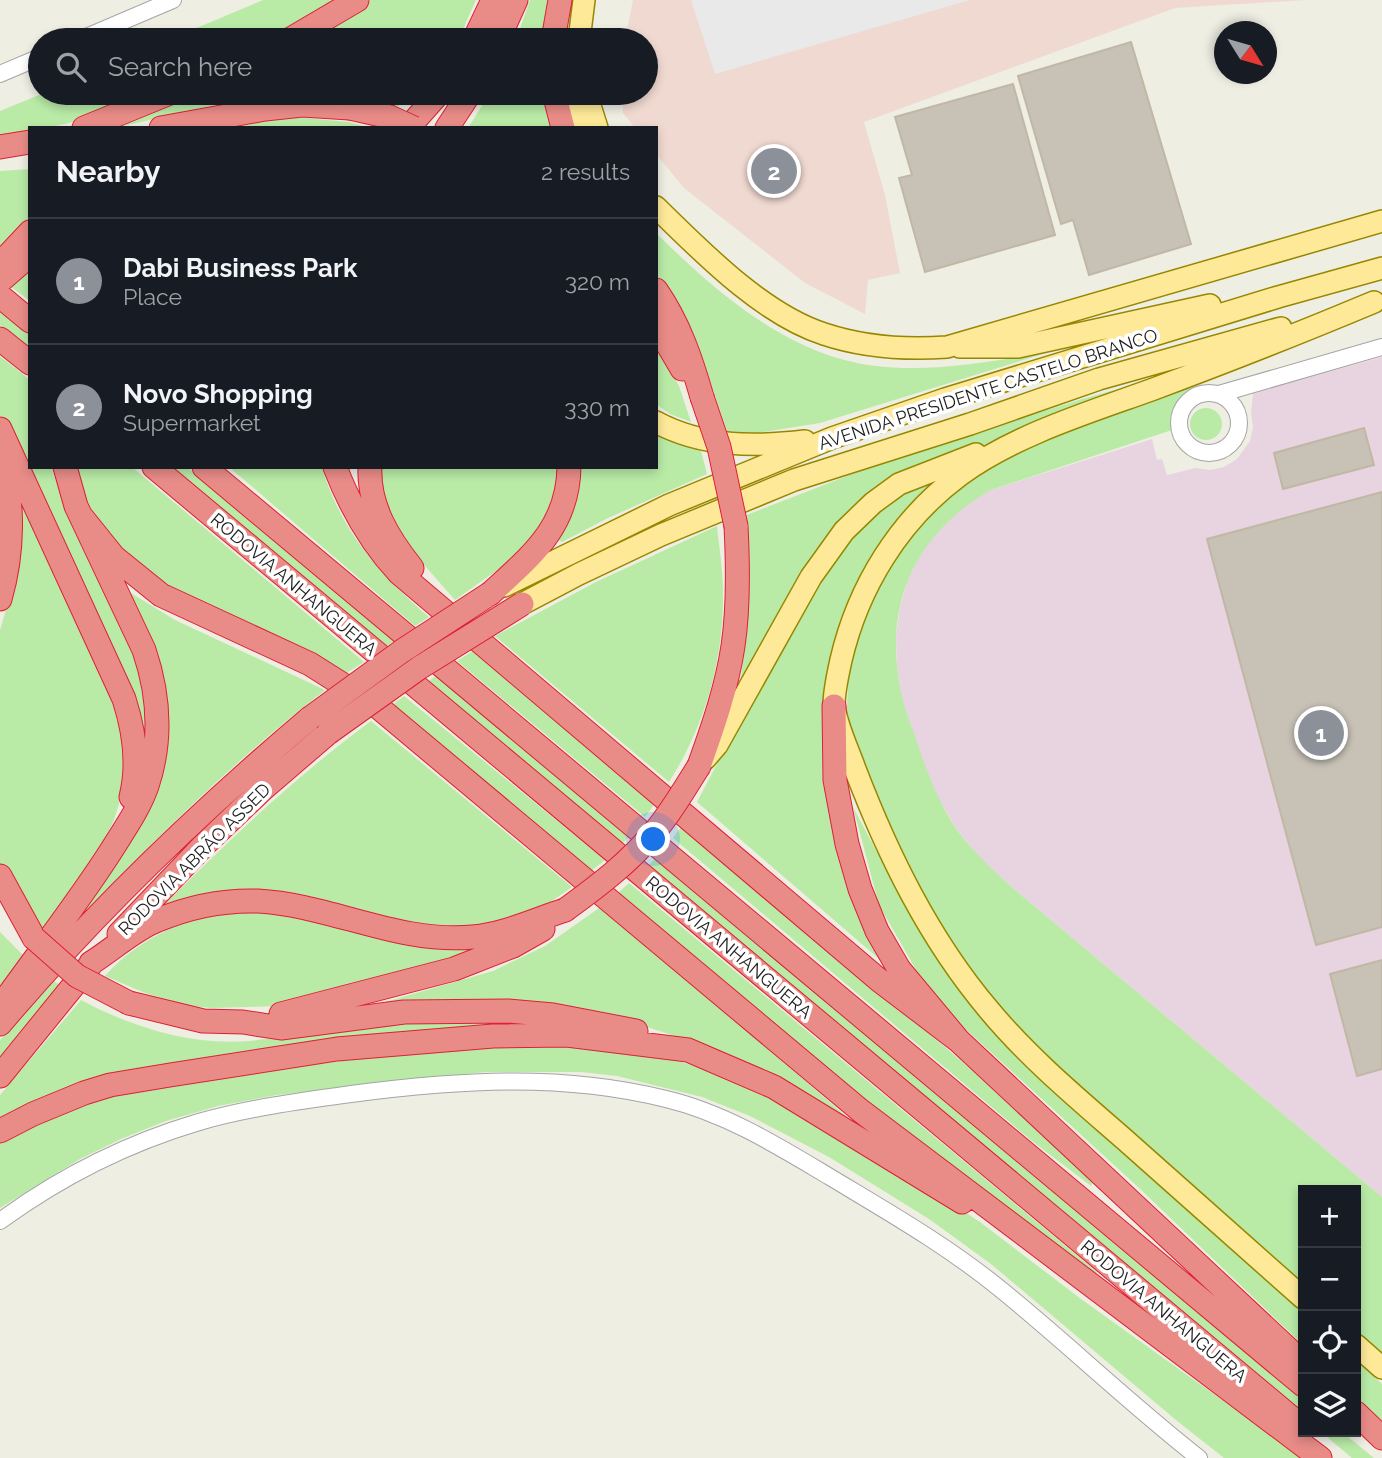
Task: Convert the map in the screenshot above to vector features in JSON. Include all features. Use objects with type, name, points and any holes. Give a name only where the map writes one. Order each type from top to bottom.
[{"type":"highway","points":[[309,28],[357,0]]},
{"type":"highway","points":[[480,28],[493,0]]},
{"type":"highway","points":[[503,28],[516,0]]},
{"type":"highway","points":[[555,28],[559,6]]},
{"type":"highway","points":[[89,126],[141,105]]},
{"type":"highway","points":[[179,126],[265,109],[302,105],[350,108],[390,117],[426,110]]},
{"type":"highway","points":[[448,126],[462,105]]},
{"type":"highway","points":[[557,105],[562,126]]},
{"type":"highway","points":[[395,126],[426,110]]},
{"type":"highway","points":[[410,126],[426,110]]},
{"type":"highway","points":[[0,147],[28,142]]},
{"type":"highway","points":[[0,161],[28,156]]},
{"type":"highway","points":[[0,281],[19,252]]},
{"type":"highway","points":[[243,1022],[308,1009],[454,969],[528,939],[603,882],[642,846],[668,815],[699,766],[721,700],[734,644],[736,526],[719,447],[690,354],[675,321],[658,293]]},
{"type":"highway","points":[[0,296],[28,319]]},
{"type":"highway","points":[[658,328],[702,397]]},
{"type":"highway","points":[[0,339],[28,361]]},
{"type":"highway","points":[[0,429],[116,679],[130,718],[134,744],[134,780],[116,844]]},
{"type":"highway","points":[[0,456],[7,488],[10,535],[9,560],[0,599]]},
{"type":"highway","points":[[0,1007],[131,820],[147,786],[156,746],[157,704],[151,669],[78,511],[66,469]]},
{"type":"highway","name":"RODOVIA ANHANGUERA","points":[[156,469],[1298,1424]]},
{"type":"highway","name":"RODOVIA ANHANGUERA","points":[[206,469],[1298,1381]]},
{"type":"highway","points":[[336,469],[351,505],[375,546],[398,573],[879,980],[959,1041],[1298,1358]]},
{"type":"highway","points":[[370,469],[370,492],[388,535],[461,627]]},
{"type":"highway","name":"RODOVIA ABRÃO ASSED","points":[[0,1024],[139,872],[243,774],[310,718],[412,644],[491,593],[535,552],[552,529],[566,495],[569,469]]},
{"type":"highway","points":[[78,511],[114,557],[161,595],[310,664],[378,707],[861,1111],[1320,1458]]},
{"type":"highway","name":"RODOVIA ABRÃO ASSED","points":[[0,1076],[92,963],[202,846],[264,788],[328,733],[419,668],[522,604]]},
{"type":"highway","points":[[834,706],[835,779],[847,844],[860,889],[877,931],[899,969],[959,1041]]},
{"type":"highway","points":[[0,876],[34,938]]},
{"type":"highway","points":[[92,963],[155,920],[201,906],[256,901],[282,904],[397,932],[444,937],[496,933],[565,910]]},
{"type":"highway","points":[[0,906],[77,976],[109,995],[129,1003],[202,1021],[243,1022],[281,1028],[404,1012],[508,1011],[553,1015],[640,1032],[774,1087],[924,1180],[1044,1248]]},
{"type":"highway","points":[[0,1131],[55,1104],[110,1085],[337,1049],[493,1037],[567,1035],[688,1050]]},
{"type":"highway","points":[[1361,1418],[1382,1438]]},
{"type":"highway","points":[[1361,1433],[1382,1450]]},
{"type":"highway","points":[[1314,1437],[1339,1458]]},
{"type":"main road","points":[[580,28],[584,0]]},
{"type":"main road","points":[[559,6],[561,28]]},
{"type":"main road","points":[[572,105],[580,126]]},
{"type":"main road","points":[[590,105],[596,126]]},
{"type":"main road","points":[[658,209],[754,294],[782,314],[823,334],[882,346],[912,349],[1018,347],[1199,307],[1278,297]]},
{"type":"main road","points":[[947,347],[1382,221]]},
{"type":"main road","name":"AVENIDA PRESIDENTE CASTELO BRANCO","points":[[491,593],[669,505],[832,438],[945,399],[1382,268]]},
{"type":"main road","name":"AVENIDA PRESIDENTE CASTELO BRANCO","points":[[834,706],[841,663],[856,612],[878,565],[926,504],[962,473],[1042,430],[1251,353],[1378,301]]},
{"type":"main road","name":"AVENIDA PRESIDENTE CASTELO BRANCO","points":[[522,604],[579,573],[661,535],[794,480],[970,424],[1099,379],[1378,301]]},
{"type":"main road","points":[[658,423],[698,439],[739,445],[761,446],[832,438]]},
{"type":"main road","points":[[699,766],[717,745],[811,578],[844,531],[860,515],[886,492],[912,478],[1042,430]]},
{"type":"main road","points":[[834,706],[863,788],[912,897],[939,943],[981,1000],[1058,1081],[1298,1294]]},
{"type":"main road","points":[[1361,1349],[1382,1368]]},
{"type":"street","points":[[107,28],[173,0]]},
{"type":"street","points":[[0,74],[28,62]]},
{"type":"street","points":[[1219,394],[1382,347]]},
{"type":"street","points":[[0,1221],[34,1197],[115,1154],[198,1122],[297,1101],[484,1080],[562,1082],[667,1099],[720,1118],[766,1139],[946,1247],[999,1288],[1146,1417],[1199,1458]]},
{"type":"shaded area","points":[[633,0],[1306,0],[1175,8],[864,122],[885,195],[900,273],[868,280],[865,314],[805,283],[684,188],[658,156],[658,126],[633,126],[623,113],[623,105],[658,105],[658,28],[627,28]]},
{"type":"shaded area","points":[[691,0],[970,0],[715,74]]},
{"type":"shaded area","points":[[1382,357],[1382,1197],[981,859],[957,830],[938,798],[923,764],[901,695],[896,637],[900,607],[908,579],[919,557],[933,536],[969,502],[991,490],[1152,439],[1157,460],[1162,459],[1167,475],[1195,468],[1210,470],[1224,467],[1237,459],[1250,441],[1253,427],[1253,393]]},
{"type":"green space","points":[[263,0],[343,0],[290,28],[196,28]]},
{"type":"green space","points":[[371,0],[476,0],[463,28],[325,28]]},
{"type":"green space","points":[[530,0],[551,0],[546,28],[520,28]]},
{"type":"green space","points":[[28,100],[28,105],[116,105],[60,125],[28,126],[28,134],[0,139],[0,111]]},
{"type":"green space","points":[[156,105],[214,105],[124,126],[104,126]]},
{"type":"green space","points":[[482,105],[547,105],[552,126],[469,126]]},
{"type":"green space","points":[[296,117],[349,122],[363,126],[243,126]]},
{"type":"green space","points":[[28,169],[28,224],[0,251],[0,171]]},
{"type":"green space","points":[[658,235],[704,278],[756,318],[784,335],[844,360],[876,366],[918,368],[1046,353],[820,423],[758,433],[727,431],[701,354],[658,276]]},
{"type":"green space","points":[[28,265],[28,300],[6,283]]},
{"type":"green space","points":[[0,310],[28,332],[28,348],[0,325]]},
{"type":"green space","points":[[658,348],[679,386],[691,422],[670,414],[658,405]]},
{"type":"green space","points":[[0,356],[28,378],[28,469],[52,469],[69,517],[146,680],[146,762],[79,585],[0,415]]},
{"type":"green space","points":[[1197,367],[913,471],[795,592],[741,678],[749,597],[744,516],[878,464],[1082,399]]},
{"type":"green space","points":[[1190,385],[1192,395],[1177,410],[1172,430],[991,490],[964,508],[942,528],[924,550],[910,575],[901,601],[897,630],[901,692],[923,758],[938,795],[957,830],[1008,884],[1382,1197],[1382,1354],[1361,1335],[1361,1185],[1298,1185],[1298,1281],[1066,1077],[992,998],[925,902],[894,845],[846,726],[849,666],[872,588],[943,495],[1035,442]]},
{"type":"green space","points":[[1206,408],[1218,412],[1222,424],[1218,436],[1206,440],[1194,436],[1190,424],[1194,412]]},
{"type":"green space","points":[[658,436],[701,451],[707,474],[608,518],[562,542],[555,538],[574,469],[658,469]]},
{"type":"green space","points":[[77,469],[134,469],[364,662],[345,674],[179,594],[125,556],[98,521],[88,503]]},
{"type":"green space","points":[[169,469],[189,469],[395,640],[384,648]]},
{"type":"green space","points":[[231,469],[323,469],[339,511],[364,550],[394,585],[429,617],[415,626]]},
{"type":"green space","points":[[378,469],[561,469],[554,512],[519,555],[455,600],[411,550],[387,513]]},
{"type":"green space","points":[[945,474],[906,516],[824,714],[892,970],[697,802],[753,695],[824,573],[854,533],[892,501]]},
{"type":"green space","points":[[18,494],[112,681],[126,749],[121,797],[114,820],[101,847],[47,933],[31,914],[0,866],[0,630],[13,586]]},
{"type":"green space","points":[[717,526],[723,591],[716,666],[703,714],[669,782],[495,636],[596,582]]},
{"type":"green space","points":[[126,590],[175,620],[325,690],[199,799],[81,916],[77,911],[159,766]]},
{"type":"green space","points":[[473,651],[656,802],[645,817],[457,661]]},
{"type":"green space","points":[[437,675],[631,834],[620,846],[426,683]]},
{"type":"green space","points":[[404,696],[605,860],[591,871],[392,705]]},
{"type":"green space","points":[[371,721],[572,887],[545,906],[519,918],[451,931],[301,902],[161,908],[263,810]]},
{"type":"green space","points":[[853,807],[914,922],[948,971],[1004,1041],[1050,1090],[1298,1308],[1298,1340],[1138,1187],[960,1024],[919,975],[879,905]]},
{"type":"green space","points":[[683,824],[966,1065],[1094,1180],[1091,1186],[1032,1141],[673,838]]},
{"type":"green space","points":[[656,857],[1298,1395],[1298,1413],[647,867]]},
{"type":"green space","points":[[629,883],[1097,1272],[1093,1277],[937,1161],[618,893]]},
{"type":"green space","points":[[602,906],[846,1116],[843,1118],[705,1046],[632,1022],[371,1006],[493,971],[545,946]]},
{"type":"green space","points":[[243,910],[503,940],[435,966],[282,1006],[189,1006],[145,993],[105,976],[134,950],[167,930],[204,917]]},
{"type":"green space","points":[[0,932],[26,958],[0,996]]},
{"type":"green space","points":[[53,980],[62,987],[0,1059],[0,1040]]},
{"type":"green space","points":[[81,1000],[141,1026],[206,1041],[256,1040],[300,1033],[419,1022],[467,1020],[547,1023],[198,1062],[0,1121],[0,1095]]},
{"type":"green space","points":[[523,1041],[671,1059],[708,1070],[772,1098],[980,1222],[1081,1299],[1303,1458],[1224,1458],[991,1264],[929,1219],[829,1157],[750,1116],[702,1097],[617,1076],[581,1072],[486,1072],[277,1095],[218,1106],[166,1121],[121,1139],[80,1159],[0,1208],[0,1140],[69,1107],[162,1083]]},
{"type":"green space","points":[[1361,1365],[1382,1384],[1382,1422],[1361,1401]]},
{"type":"green space","points":[[1327,1437],[1348,1437],[1374,1458],[1352,1458]]},
{"type":"building","points":[[1131,42],[1191,244],[1089,275],[1073,220],[1061,224],[1018,76]]},
{"type":"building","points":[[1013,84],[1055,235],[925,272],[899,178],[912,175],[895,117]]},
{"type":"building","points":[[1364,428],[1374,465],[1283,489],[1274,453]]},
{"type":"building","points":[[1382,492],[1382,927],[1316,945],[1207,539]]},
{"type":"building","points":[[1382,960],[1382,1069],[1357,1076],[1330,974]]},
{"type":"place","name":"Novo Shopping","points":[[774,171]]},
{"type":"place","name":"Dabi Business Park","points":[[1321,733]]}]
